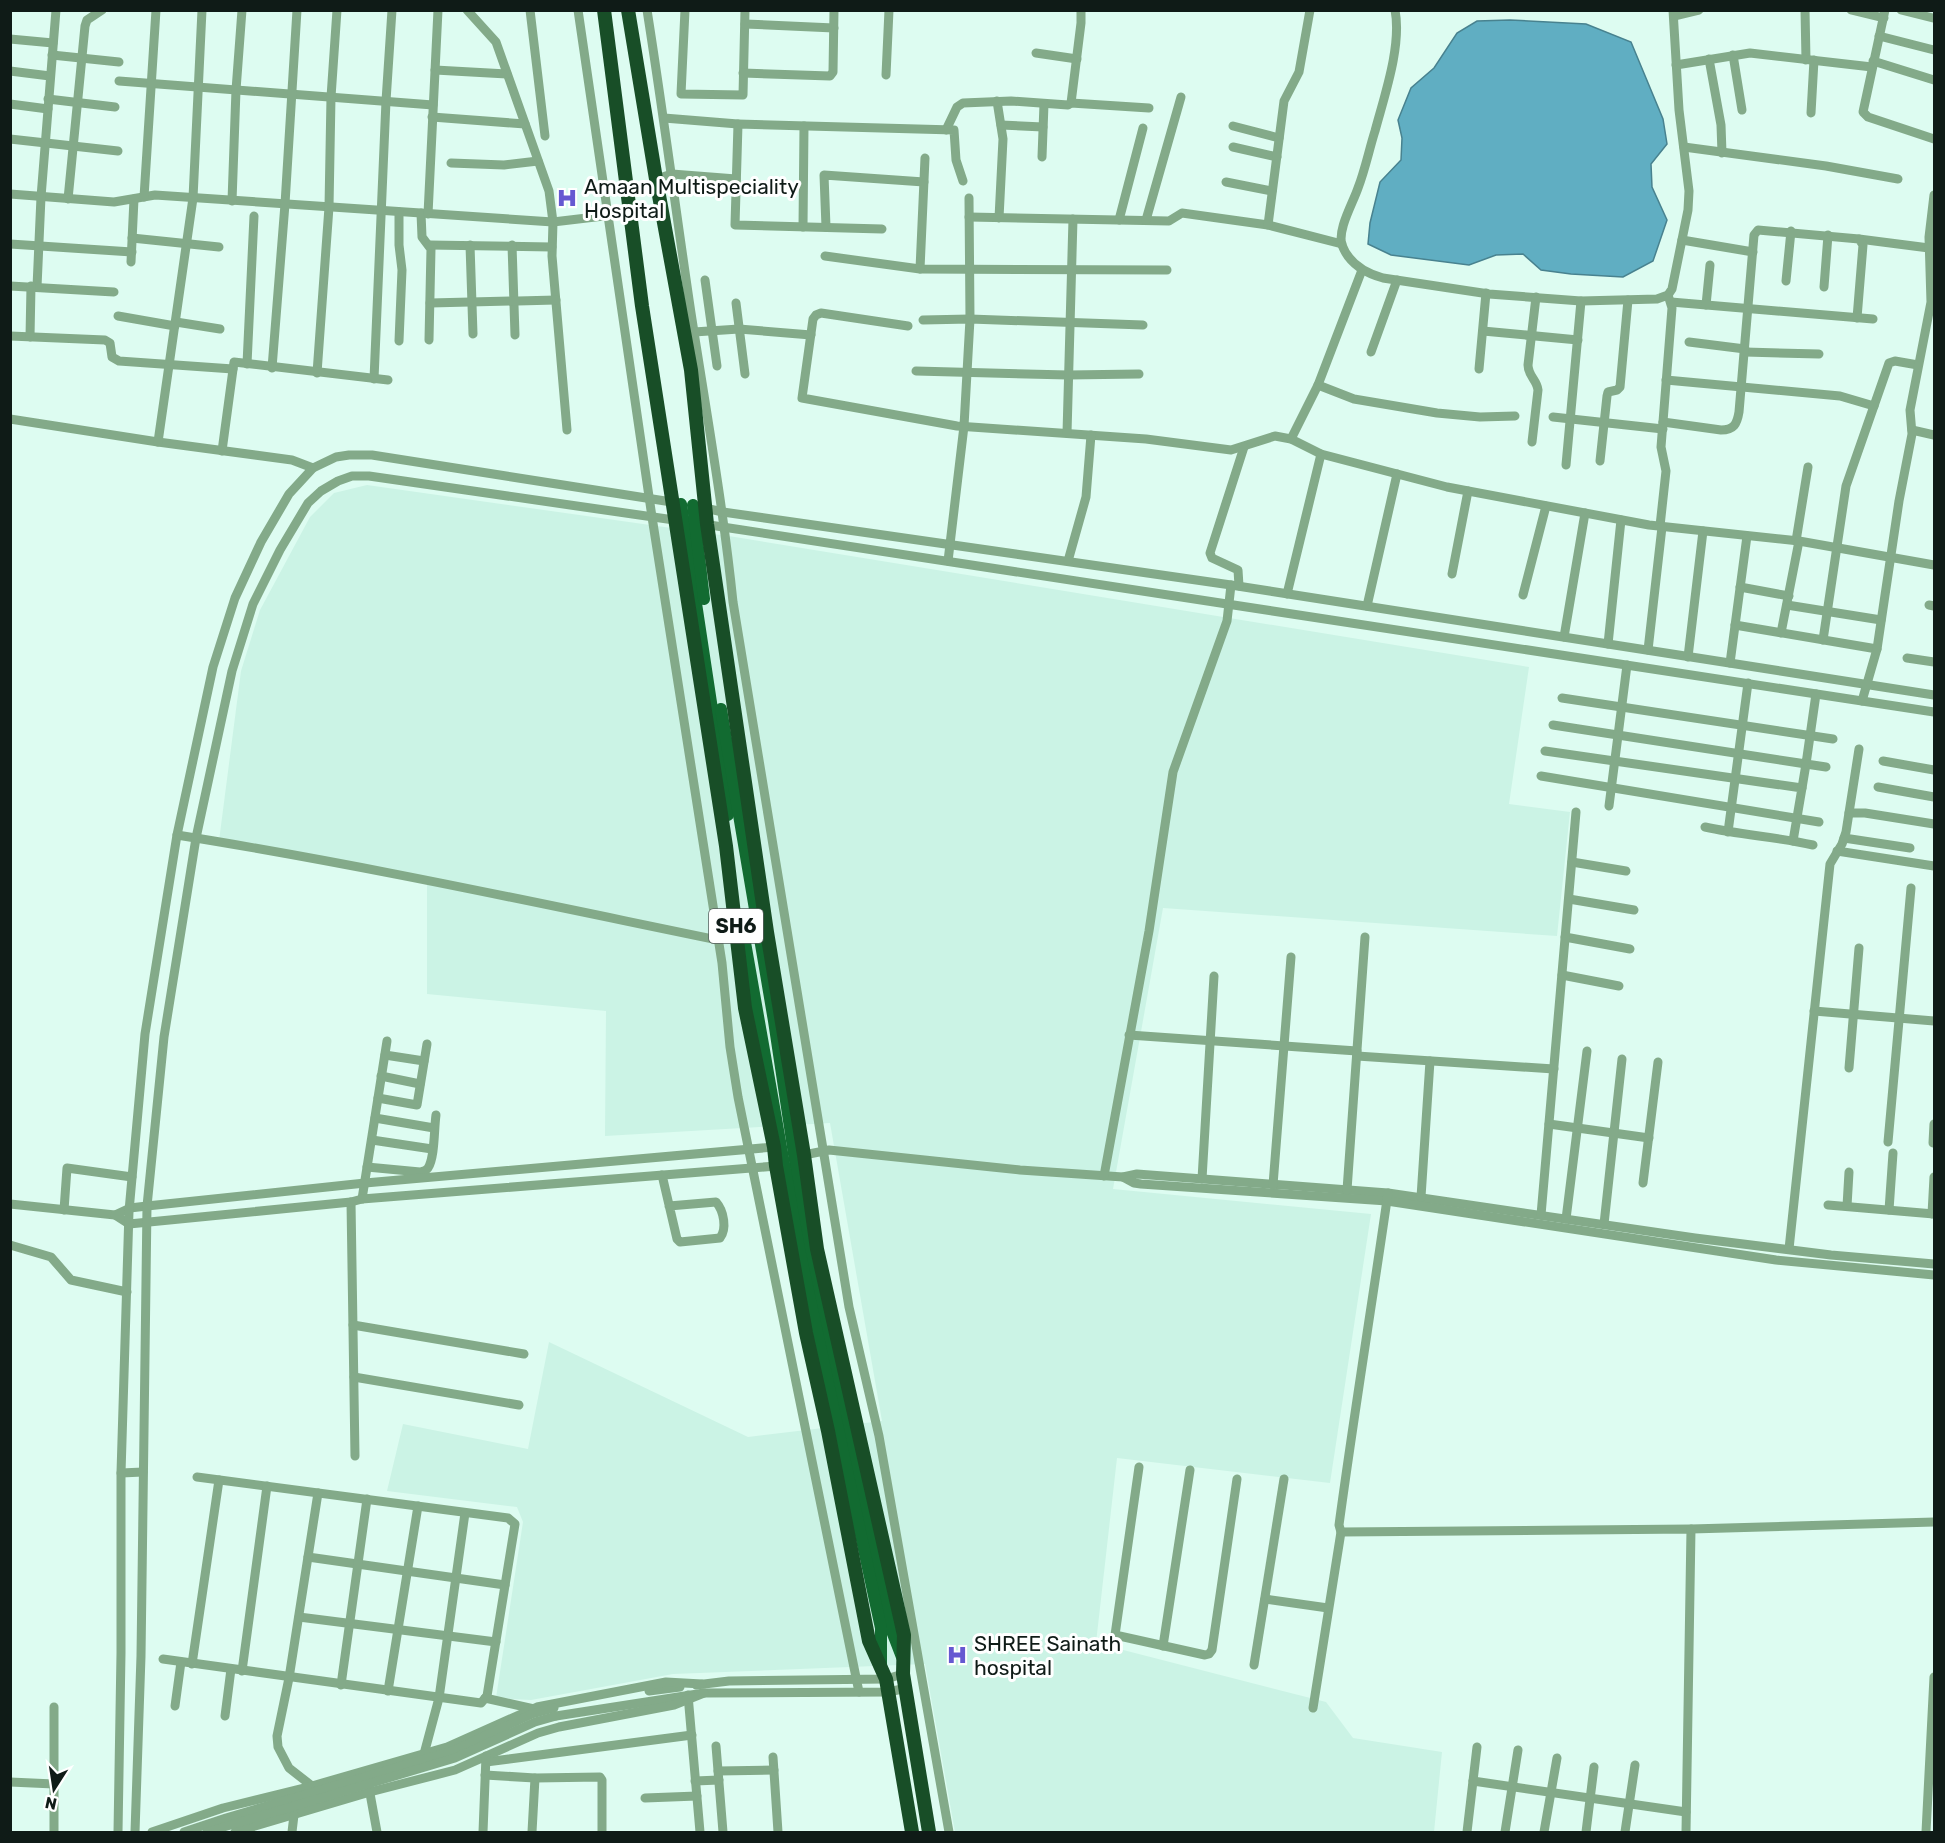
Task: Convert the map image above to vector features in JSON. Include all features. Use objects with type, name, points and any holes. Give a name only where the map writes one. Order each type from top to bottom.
[{"type":"highway","name":"SH6","points":[[604,10],[629,213],[688,505],[745,1008],[774,1147],[806,1333],[828,1431],[869,1641],[885,1679],[912,1833]]},
{"type":"highway","points":[[628,10],[691,370],[688,505],[690,522],[767,932],[804,1155],[817,1249],[904,1635],[903,1674],[929,1833]]},
{"type":"main road","points":[[690,522],[774,1022],[808,1247],[888,1614],[903,1659]]},
{"type":"main road","points":[[690,522],[748,967],[801,1260],[881,1628],[885,1679]]},
{"type":"street","points":[[68,199],[87,20],[102,10]]},
{"type":"street","points":[[144,197],[156,10]]},
{"type":"street","points":[[158,442],[193,198],[202,10]]},
{"type":"street","points":[[232,201],[236,90],[242,10]]},
{"type":"street","points":[[272,368],[297,10]]},
{"type":"street","points":[[317,373],[329,207],[331,97],[338,10]]},
{"type":"street","points":[[374,379],[392,10]]},
{"type":"street","points":[[429,340],[431,249],[422,237],[438,10]]},
{"type":"street","points":[[467,10],[496,42],[549,191],[567,430]]},
{"type":"street","points":[[530,10],[545,136]]},
{"type":"street","points":[[578,10],[649,499],[718,940],[730,1047],[748,1149],[859,1692]]},
{"type":"street","points":[[647,10],[694,332],[726,528],[733,602],[849,1307],[879,1436],[949,1833]]},
{"type":"street","points":[[685,10],[681,94],[743,95],[745,10]]},
{"type":"street","points":[[743,73],[830,76],[833,72],[834,10]]},
{"type":"street","points":[[886,75],[889,10]]},
{"type":"street","points":[[1071,102],[1081,10]]},
{"type":"street","points":[[1268,225],[1284,101],[1299,72],[1311,10]]},
{"type":"street","points":[[1395,10],[1397,23],[1390,77],[1358,188],[1341,235],[1342,244],[1362,270],[1397,280],[1486,293],[1581,301],[1670,298],[1706,305],[1873,319]]},
{"type":"street","points":[[1648,650],[1666,471],[1661,447],[1670,298],[1688,210],[1689,191],[1673,13],[1699,10]]},
{"type":"street","points":[[1804,10],[1810,60],[1811,113]]},
{"type":"street","points":[[1851,10],[1885,14],[1862,108],[1865,114],[1935,139]]},
{"type":"street","points":[[1901,10],[1933,18]]},
{"type":"street","points":[[30,337],[53,43],[52,11]]},
{"type":"street","points":[[745,24],[834,28]]},
{"type":"street","points":[[1879,36],[1935,50]]},
{"type":"street","points":[[10,39],[53,43]]},
{"type":"street","points":[[1036,53],[1077,58]]},
{"type":"street","points":[[1676,65],[1750,53],[1873,64],[1935,80]]},
{"type":"street","points":[[52,55],[119,62]]},
{"type":"street","points":[[1732,55],[1742,110]]},
{"type":"street","points":[[1709,59],[1721,125],[1722,153]]},
{"type":"street","points":[[435,70],[507,74]]},
{"type":"street","points":[[10,71],[50,76]]},
{"type":"street","points":[[119,81],[433,105]]},
{"type":"street","points":[[1146,220],[1181,96]]},
{"type":"street","points":[[946,130],[957,107],[963,104],[997,101],[1068,105],[1071,102],[1149,108]]},
{"type":"street","points":[[997,101],[1003,139],[999,218]]},
{"type":"street","points":[[10,104],[78,103],[115,107]]},
{"type":"street","points":[[1042,157],[1044,104]]},
{"type":"street","points":[[432,117],[525,124]]},
{"type":"street","points":[[664,118],[738,124],[954,130],[956,160],[963,181]]},
{"type":"street","points":[[738,124],[735,225],[882,229]]},
{"type":"street","points":[[803,227],[804,126]]},
{"type":"street","points":[[1001,126],[1043,127]]},
{"type":"street","points":[[1233,126],[1279,138]]},
{"type":"street","points":[[1119,220],[1143,128]]},
{"type":"street","points":[[10,140],[118,151]]},
{"type":"street","points":[[1233,147],[1277,157]]},
{"type":"street","points":[[1684,147],[1826,165],[1898,179]]},
{"type":"street","points":[[920,268],[925,158]]},
{"type":"street","points":[[451,163],[504,165],[538,161]]},
{"type":"street","points":[[804,173],[924,182]]},
{"type":"street","points":[[656,179],[672,174],[736,179]]},
{"type":"street","points":[[824,174],[826,227]]},
{"type":"street","points":[[1226,182],[1272,191]]},
{"type":"street","points":[[10,194],[114,202],[155,195],[553,222],[629,213]]},
{"type":"street","points":[[1862,701],[1877,649],[1912,430],[1910,410],[1932,307],[1931,244],[1935,195]]},
{"type":"street","points":[[948,561],[964,426],[970,320],[969,198]]},
{"type":"street","points":[[131,262],[134,199]]},
{"type":"street","points":[[399,212],[402,270],[399,341]]},
{"type":"street","points":[[969,217],[1168,221],[1182,213],[1268,225],[1342,244]]},
{"type":"street","points":[[247,364],[254,216]]},
{"type":"street","points":[[1066,433],[1073,219]]},
{"type":"street","points":[[1553,417],[1604,423],[1721,430],[1732,428],[1738,418],[1742,388],[1754,235],[1758,230],[1931,244]]},
{"type":"street","points":[[1786,281],[1791,231]]},
{"type":"street","points":[[1824,287],[1828,235]]},
{"type":"street","points":[[132,238],[219,247]]},
{"type":"street","points":[[1857,318],[1863,245],[1859,239]]},
{"type":"street","points":[[1682,240],[1753,252]]},
{"type":"street","points":[[10,244],[132,252]]},
{"type":"street","points":[[429,245],[552,246]]},
{"type":"street","points":[[470,245],[473,334]]},
{"type":"street","points":[[512,245],[515,335]]},
{"type":"street","points":[[825,256],[920,268],[1167,270]]},
{"type":"street","points":[[1706,305],[1710,265]]},
{"type":"street","points":[[1291,439],[1318,386],[1362,270]]},
{"type":"street","points":[[705,280],[717,366]]},
{"type":"street","points":[[1371,352],[1397,280]]},
{"type":"street","points":[[10,286],[114,292]]},
{"type":"street","points":[[1479,369],[1486,293]]},
{"type":"street","points":[[1532,442],[1538,390],[1537,384],[1528,371],[1536,297]]},
{"type":"street","points":[[430,303],[556,300]]},
{"type":"street","points":[[1599,461],[1607,394],[1620,387],[1628,300]]},
{"type":"street","points":[[1566,465],[1581,301]]},
{"type":"street","points":[[736,303],[745,374]]},
{"type":"street","points":[[908,326],[821,313],[816,315],[813,319],[802,398],[964,426],[1146,438],[1231,450],[1275,436],[1291,439],[1321,454],[1468,491],[1621,520],[1798,541],[1935,565]]},
{"type":"street","points":[[118,316],[220,329]]},
{"type":"street","points":[[923,320],[1143,325]]},
{"type":"street","points":[[694,332],[739,329],[811,335]]},
{"type":"street","points":[[1483,331],[1578,340]]},
{"type":"street","points":[[10,336],[105,340],[109,341],[112,357],[115,360],[233,369]]},
{"type":"street","points":[[1689,342],[1745,350],[1819,354]]},
{"type":"street","points":[[1823,640],[1846,486],[1888,366],[1892,361],[1918,365]]},
{"type":"street","points":[[222,451],[234,362],[388,380]]},
{"type":"street","points":[[916,371],[1068,375],[1139,374]]},
{"type":"street","points":[[1666,380],[1840,396],[1874,406]]},
{"type":"street","points":[[1318,386],[1354,399],[1437,413],[1480,417],[1515,416]]},
{"type":"street","points":[[10,419],[292,460],[313,468]]},
{"type":"street","points":[[1912,430],[1935,435]]},
{"type":"street","points":[[1068,561],[1086,496],[1091,435]]},
{"type":"street","points":[[1104,1176],[1149,932],[1173,772],[1227,621],[1229,604],[1235,586],[1238,570],[1212,558],[1210,553],[1244,447]]},
{"type":"street","points":[[1287,594],[1321,454]]},
{"type":"street","points":[[118,1833],[121,1473],[129,1224],[145,1034],[177,835],[213,668],[235,598],[261,542],[289,494],[313,468],[336,457],[372,455],[723,512],[1235,586],[1935,695]]},
{"type":"street","points":[[1781,633],[1798,541],[1808,466]]},
{"type":"street","points":[[1367,606],[1397,474]]},
{"type":"street","points":[[135,1833],[141,1656],[147,1206],[164,1037],[196,838],[232,671],[252,604],[308,503],[321,491],[352,476],[369,476],[690,522],[1935,712]]},
{"type":"street","points":[[531,500],[533,481]]},
{"type":"street","points":[[1452,574],[1468,491]]},
{"type":"street","points":[[1523,595],[1546,506]]},
{"type":"street","points":[[1564,637],[1585,513]]},
{"type":"street","points":[[1608,644],[1621,520]]},
{"type":"street","points":[[1688,657],[1703,531]]},
{"type":"street","points":[[1730,663],[1748,536]]},
{"type":"street","points":[[1740,587],[1827,612],[1881,620]]},
{"type":"street","points":[[1735,625],[1877,649]]},
{"type":"street","points":[[1907,658],[1935,663]]},
{"type":"street","points":[[1609,807],[1627,665]]},
{"type":"street","points":[[1761,686],[1764,668]]},
{"type":"street","points":[[1728,832],[1748,683]]},
{"type":"street","points":[[1793,841],[1816,694]]},
{"type":"street","points":[[1562,698],[1833,739]]},
{"type":"street","points":[[1553,725],[1826,767]]},
{"type":"street","points":[[1789,1250],[1830,864],[1844,838],[1859,749]]},
{"type":"street","points":[[1545,751],[1802,788]]},
{"type":"street","points":[[1883,761],[1935,770]]},
{"type":"street","points":[[1541,776],[1819,822]]},
{"type":"street","points":[[1878,787],[1935,797]]},
{"type":"street","points":[[1542,1215],[1576,812]]},
{"type":"street","points":[[1849,813],[1864,813],[1935,824]]},
{"type":"street","points":[[1705,827],[1813,845]]},
{"type":"street","points":[[177,835],[475,890],[718,940]]},
{"type":"street","points":[[1844,838],[1910,848]]},
{"type":"street","points":[[1837,851],[1935,866]]},
{"type":"street","points":[[1572,862],[1626,871]]},
{"type":"street","points":[[1888,1142],[1911,888]]},
{"type":"street","points":[[1569,898],[1634,910]]},
{"type":"street","points":[[1347,1190],[1365,937]]},
{"type":"street","points":[[1565,937],[1630,949]]},
{"type":"street","points":[[1849,1068],[1859,948]]},
{"type":"street","points":[[1274,1185],[1291,957]]},
{"type":"street","points":[[1562,975],[1618,986]]},
{"type":"street","points":[[1202,1179],[1214,976]]},
{"type":"street","points":[[1814,1011],[1935,1021]]},
{"type":"street","points":[[1129,1035],[1284,1046],[1430,1061],[1554,1069]]},
{"type":"street","points":[[362,1199],[387,1041]]},
{"type":"street","points":[[378,1098],[417,1105],[427,1044]]},
{"type":"street","points":[[1566,1218],[1587,1051]]},
{"type":"street","points":[[385,1055],[424,1061]]},
{"type":"street","points":[[1604,1224],[1622,1059]]},
{"type":"street","points":[[1421,1197],[1430,1061]]},
{"type":"street","points":[[1643,1183],[1658,1062]]},
{"type":"street","points":[[381,1076],[420,1084]]},
{"type":"street","points":[[140,1083],[159,1085]]},
{"type":"street","points":[[368,1167],[426,1171],[429,1167],[436,1115]]},
{"type":"street","points":[[375,1118],[434,1128]]},
{"type":"street","points":[[1549,1124],[1649,1138]]},
{"type":"street","points":[[1933,1143],[1935,1124]]},
{"type":"street","points":[[372,1140],[432,1149]]},
{"type":"street","points":[[115,1215],[130,1208],[147,1206],[774,1147]]},
{"type":"street","points":[[804,1155],[824,1151],[1104,1176],[1123,1177],[1137,1174],[1347,1190],[1776,1260],[1935,1275]]},
{"type":"street","points":[[1889,1210],[1893,1153]]},
{"type":"street","points":[[566,1165],[568,1182]]},
{"type":"street","points":[[10,1204],[115,1215],[129,1224],[351,1202],[362,1199],[776,1166]]},
{"type":"street","points":[[64,1210],[67,1168],[132,1177]]},
{"type":"street","points":[[1847,1206],[1849,1172]]},
{"type":"street","points":[[662,1175],[676,1239],[680,1242],[720,1238],[725,1231],[720,1206],[716,1202],[669,1206]]},
{"type":"street","points":[[1123,1177],[1141,1184],[1421,1197],[1789,1250],[1935,1264]]},
{"type":"street","points":[[1828,1205],[1933,1214],[1935,1177]]},
{"type":"street","points":[[1313,1708],[1341,1532],[1339,1525],[1387,1197]]},
{"type":"street","points":[[351,1202],[355,1456]]},
{"type":"street","points":[[10,1245],[51,1257],[71,1280],[127,1292]]},
{"type":"street","points":[[353,1325],[524,1354]]},
{"type":"street","points":[[354,1377],[519,1405]]},
{"type":"street","points":[[1139,1467],[1115,1635],[1205,1655],[1212,1650],[1237,1479]]},
{"type":"street","points":[[1163,1646],[1190,1470]]},
{"type":"street","points":[[121,1473],[143,1472]]},
{"type":"street","points":[[164,1659],[481,1703],[485,1698],[496,1641],[515,1524],[508,1518],[197,1477]]},
{"type":"street","points":[[1254,1665],[1284,1479]]},
{"type":"street","points":[[192,1664],[219,1480]]},
{"type":"street","points":[[242,1671],[267,1486]]},
{"type":"street","points":[[312,1786],[290,1768],[278,1747],[277,1736],[289,1678],[318,1493]]},
{"type":"street","points":[[341,1685],[367,1500]]},
{"type":"street","points":[[388,1691],[418,1506]]},
{"type":"street","points":[[424,1754],[439,1698],[465,1513]]},
{"type":"street","points":[[1341,1532],[1691,1529],[1935,1522]]},
{"type":"street","points":[[1686,1833],[1691,1529]]},
{"type":"street","points":[[308,1557],[505,1585]]},
{"type":"street","points":[[1265,1599],[1328,1608]]},
{"type":"street","points":[[299,1617],[496,1641]]},
{"type":"street","points":[[175,1706],[181,1662]]},
{"type":"street","points":[[225,1716],[231,1669]]},
{"type":"street","points":[[152,1833],[223,1808],[365,1772],[447,1747],[534,1709],[565,1701],[666,1682],[703,1688],[859,1692],[885,1679],[903,1674]]},
{"type":"street","points":[[1926,1833],[1935,1677]]},
{"type":"street","points":[[207,1833],[455,1758],[555,1712],[703,1688],[729,1681],[885,1679],[906,1689]]},
{"type":"street","points":[[235,1833],[370,1792],[455,1770],[486,1759],[538,1733],[674,1705],[703,1688]]},
{"type":"street","points":[[184,1833],[225,1818],[452,1751],[532,1714],[688,1697]]},
{"type":"street","points":[[688,1697],[700,1833]]},
{"type":"street","points":[[485,1698],[534,1709]]},
{"type":"street","points":[[54,1707],[54,1833]]},
{"type":"street","points":[[486,1759],[692,1735]]},
{"type":"street","points":[[716,1746],[723,1833]]},
{"type":"street","points":[[1467,1833],[1477,1746]]},
{"type":"street","points":[[1505,1833],[1518,1750]]},
{"type":"street","points":[[773,1757],[778,1833]]},
{"type":"street","points":[[1545,1833],[1557,1758]]},
{"type":"street","points":[[483,1833],[486,1759]]},
{"type":"street","points":[[1626,1833],[1635,1765]]},
{"type":"street","points":[[1586,1833],[1594,1767]]},
{"type":"street","points":[[696,1781],[774,1770]]},
{"type":"street","points":[[365,1772],[377,1833]]},
{"type":"street","points":[[485,1775],[535,1778],[600,1777],[603,1780],[602,1833]]},
{"type":"street","points":[[532,1833],[535,1778]]},
{"type":"street","points":[[1473,1781],[1686,1812]]},
{"type":"street","points":[[10,1782],[54,1784]]},
{"type":"street","points":[[645,1798],[697,1796]]},
{"type":"street","points":[[292,1833],[294,1815]]},
{"type":"shaded area","points":[[367,485],[735,537],[1529,667],[1509,804],[1570,812],[1557,936],[1163,908],[1113,1189],[1371,1214],[1330,1483],[1117,1458],[1096,1643],[1326,1702],[1353,1738],[1442,1752],[1434,1832],[955,1832],[925,1664],[673,1674],[531,1700],[496,1698],[523,1522],[517,1507],[387,1491],[403,1424],[528,1449],[549,1342],[748,1437],[882,1421],[830,1123],[605,1136],[606,1011],[427,994],[427,878],[219,841],[241,671],[260,610],[310,517],[334,493]]},
{"type":"water","points":[[1510,20],[1586,24],[1631,42],[1663,119],[1667,144],[1651,164],[1652,187],[1667,220],[1653,261],[1623,277],[1541,270],[1523,254],[1496,255],[1469,265],[1391,255],[1368,244],[1370,223],[1380,182],[1401,160],[1402,138],[1398,120],[1411,88],[1434,68],[1457,33],[1477,21]]},
{"type":"place","name":"Amaan Multispeciality Hospital","points":[[567,198]]},
{"type":"place","name":"SHREE Sainath hospital","points":[[957,1655]]}]
